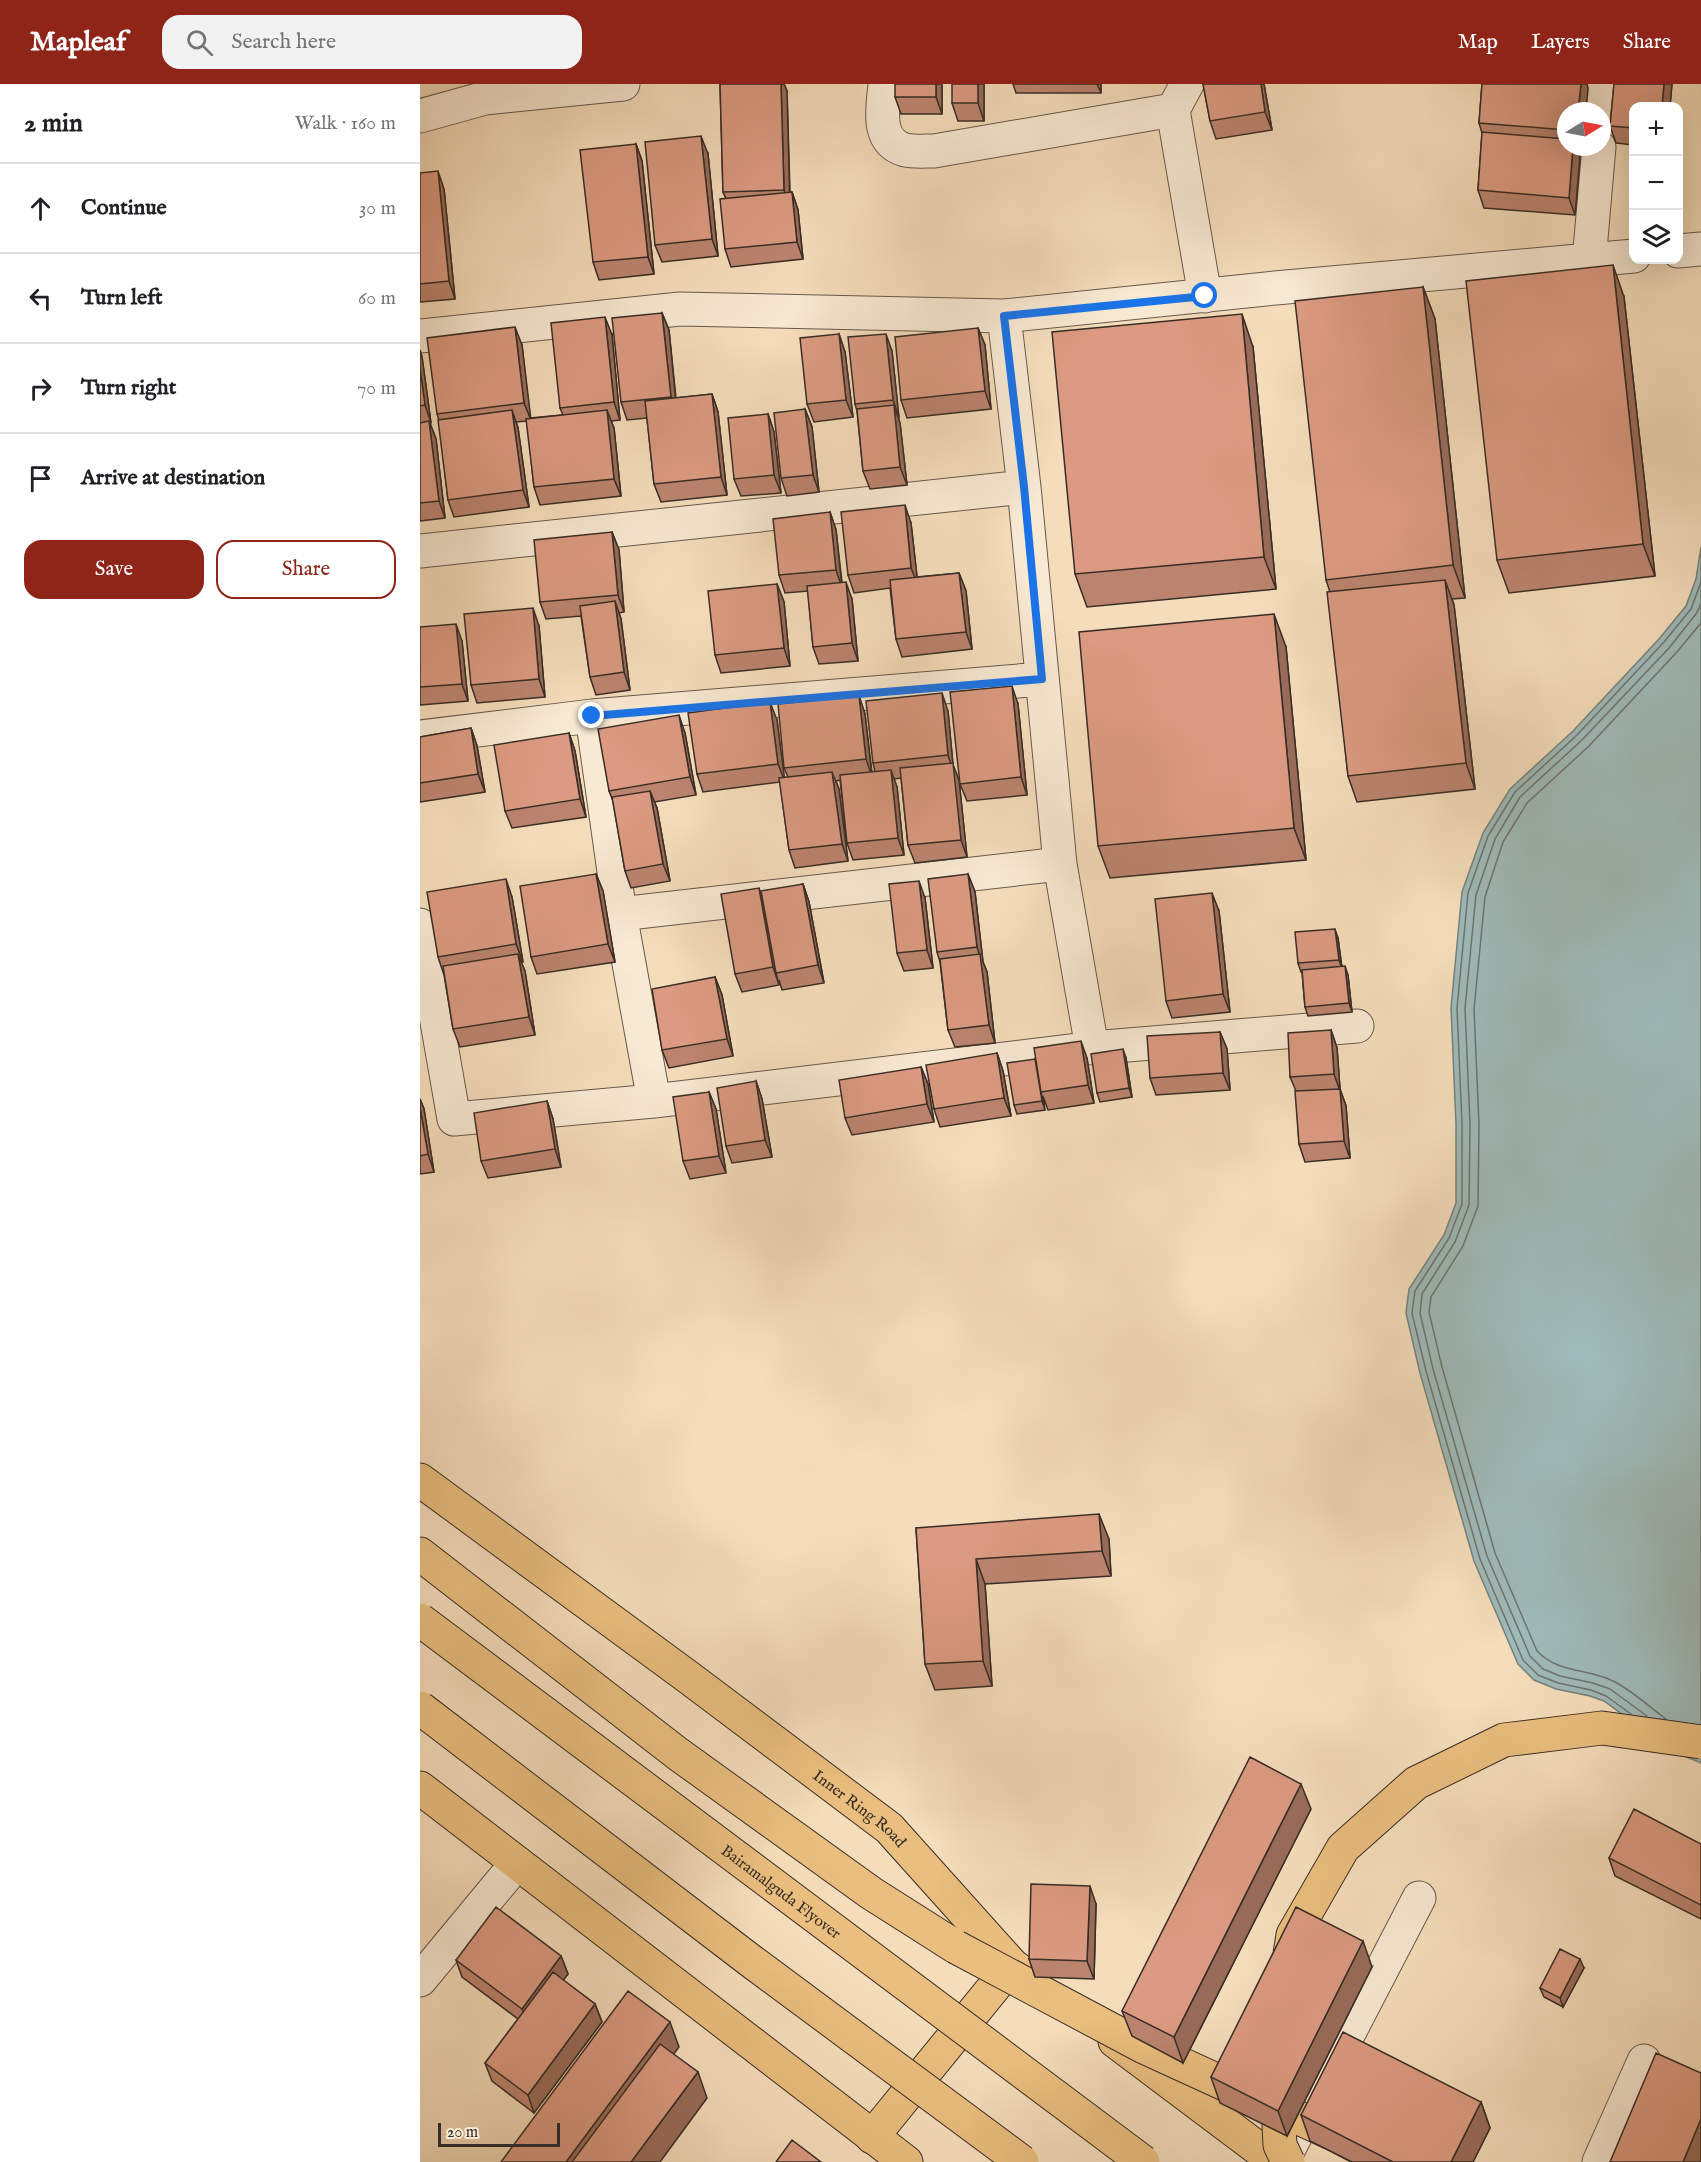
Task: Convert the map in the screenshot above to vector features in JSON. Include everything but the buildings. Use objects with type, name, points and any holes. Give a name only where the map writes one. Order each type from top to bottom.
[{"type":"main road","name":"Inner Ring Road","points":[[420,1480],[889,1828],[1012,1965],[1276,2162]]},
{"type":"main road","points":[[420,1554],[678,1754],[871,1893],[937,1935],[1049,1998],[1142,2046],[1336,2135],[1387,2162]]},
{"type":"main road","name":"Bairamalguda Flyover","points":[[420,1620],[1143,2162]]},
{"type":"main road","points":[[420,1708],[751,1961],[1022,2162]]},
{"type":"main road","points":[[1283,1988],[1293,1935],[1343,1848],[1416,1784],[1504,1740],[1602,1728],[1701,1743]]},
{"type":"main road","points":[[420,1788],[906,2162]]},
{"type":"main road","points":[[872,2137],[1012,1965]]},
{"type":"main road","points":[[1276,2054],[1280,2145],[1288,2162]]},
{"type":"street","points":[[420,116],[485,98],[622,84]]},
{"type":"street","points":[[885,84],[882,122],[888,139],[905,150],[934,151],[1180,97],[1205,296]]},
{"type":"street","points":[[1603,102],[1604,84]]},
{"type":"street","points":[[1589,261],[1598,156]]},
{"type":"street","points":[[1683,251],[1701,249]]},
{"type":"street","points":[[420,336],[680,309],[1004,316],[1629,257]]},
{"type":"street","points":[[1004,316],[1024,487],[1060,864],[1092,1048]]},
{"type":"street","points":[[420,550],[1024,487]]},
{"type":"street","points":[[420,737],[592,716],[1042,679]]},
{"type":"street","points":[[592,716],[620,914],[654,1101]]},
{"type":"street","points":[[620,914],[1060,864]]},
{"type":"street","points":[[420,925],[454,1119],[654,1101],[1092,1048],[1357,1026]]},
{"type":"street","points":[[420,1980],[517,1863]]},
{"type":"street","points":[[1282,2162],[1419,1898]]},
{"type":"street","points":[[1599,2162],[1644,2061]]},
{"type":"water","points":[[1701,547],[1701,1763],[1672,1751],[1604,1701],[1556,1689],[1534,1680],[1518,1664],[1474,1561],[1420,1373],[1406,1313],[1409,1289],[1444,1235],[1456,1203],[1456,1124],[1451,1008],[1462,892],[1483,833],[1510,789],[1573,731],[1659,639],[1686,606],[1696,579]]},
{"type":"route","points":[[592,716],[1042,679],[1024,487],[1004,316],[1205,296]]}]
